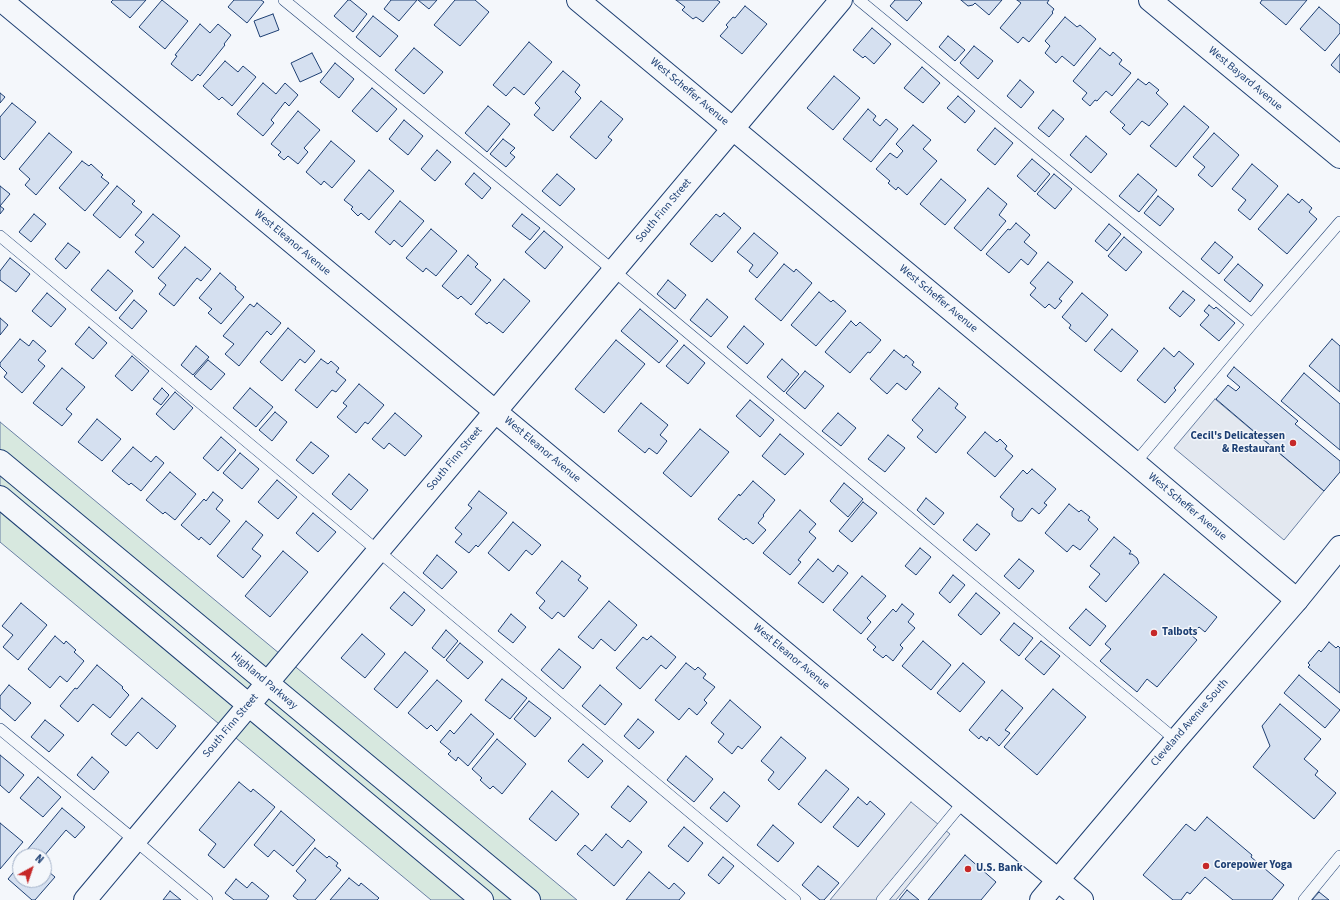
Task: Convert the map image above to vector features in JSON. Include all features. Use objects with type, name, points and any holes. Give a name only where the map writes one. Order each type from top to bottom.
[{"type":"street","name":"West Eleanor Avenue","points":[[0,0],[1082,900]]},
{"type":"street","name":"West Scheffer Avenue","points":[[578,0],[1135,463],[1297,600]]},
{"type":"street","name":"South Finn Street","points":[[85,900],[841,0]]},
{"type":"street","name":"West Bayard Avenue","points":[[1150,0],[1340,157]]},
{"type":"street","name":"Highland Parkway","points":[[0,461],[529,900]]},
{"type":"street","points":[[0,497],[482,900]]},
{"type":"street","name":"Cleveland Avenue South","points":[[1042,900],[1176,740],[1297,600],[1340,547]]},
{"type":"lane","points":[[284,0],[614,271],[1176,740]]},
{"type":"lane","points":[[859,0],[1252,324]]},
{"type":"lane","points":[[1135,463],[1340,222]]},
{"type":"lane","points":[[0,236],[378,550],[795,900]]},
{"type":"lane","points":[[0,728],[206,900]]},
{"type":"lane","points":[[882,900],[964,801]]},
{"type":"lane","points":[[1304,900],[1340,856]]},
{"type":"shaded area","points":[[1215,399],[1324,491],[1284,540],[1174,448]]},
{"type":"shaded area","points":[[0,422],[577,900],[431,900],[0,542]]},
{"type":"shaded area","points":[[911,802],[950,834],[896,900],[830,900]]},
{"type":"building","points":[[113,0],[146,0],[130,18],[111,2]]},
{"type":"building","points":[[162,0],[188,21],[165,49],[139,27]]},
{"type":"building","points":[[234,0],[261,0],[264,2],[247,23],[228,7]]},
{"type":"building","points":[[348,0],[367,14],[353,32],[334,16]]},
{"type":"building","points":[[391,0],[417,0],[399,21],[384,9]]},
{"type":"building","points":[[418,0],[437,0],[429,9]]},
{"type":"building","points":[[455,0],[475,0],[489,12],[460,46],[434,25]]},
{"type":"building","points":[[676,0],[717,0],[720,2],[703,22],[696,17],[693,19],[682,10],[685,7]]},
{"type":"building","points":[[895,0],[919,0],[922,3],[907,21],[890,6]]},
{"type":"building","points":[[961,0],[1002,0],[989,15],[975,3],[968,6]]},
{"type":"building","points":[[1017,0],[1049,0],[1047,3],[1054,9],[1052,12],[1053,13],[1029,42],[1023,37],[1018,43],[1000,28],[1021,3]]},
{"type":"building","points":[[1262,0],[1307,0],[1286,25],[1260,3]]},
{"type":"building","points":[[745,6],[767,24],[742,54],[720,36],[728,27],[726,25],[733,17],[735,18]]},
{"type":"building","points":[[1319,7],[1340,25],[1340,33],[1325,51],[1300,29]]},
{"type":"building","points":[[273,14],[279,30],[260,37],[254,21]]},
{"type":"building","points":[[373,16],[398,36],[380,57],[356,37]]},
{"type":"building","points":[[1065,17],[1077,27],[1080,25],[1096,39],[1074,66],[1062,56],[1056,63],[1045,53],[1050,46],[1045,41]]},
{"type":"building","points":[[200,24],[210,33],[218,24],[231,35],[224,44],[225,45],[200,76],[198,74],[192,81],[171,64],[177,56],[175,55]]},
{"type":"building","points":[[872,28],[891,44],[874,64],[865,56],[863,58],[853,50]]},
{"type":"building","points":[[948,36],[965,50],[955,61],[939,47]]},
{"type":"building","points":[[529,42],[552,62],[524,95],[514,87],[506,96],[493,85]]},
{"type":"building","points":[[974,46],[993,61],[978,79],[960,63]]},
{"type":"building","points":[[414,48],[443,72],[424,94],[395,70]]},
{"type":"building","points":[[1100,48],[1110,56],[1113,52],[1122,60],[1119,64],[1131,73],[1112,96],[1106,91],[1090,106],[1082,99],[1087,93],[1073,81]]},
{"type":"building","points":[[312,53],[322,72],[300,82],[291,63]]},
{"type":"building","points":[[1340,54],[1340,73],[1331,65]]},
{"type":"building","points":[[225,61],[238,72],[243,66],[256,77],[232,106],[222,97],[219,100],[203,86]]},
{"type":"building","points":[[335,63],[354,79],[339,98],[320,82]]},
{"type":"building","points":[[922,67],[940,83],[923,103],[904,88]]},
{"type":"building","points":[[563,71],[580,85],[575,92],[581,98],[553,131],[534,115],[540,108],[535,103]]},
{"type":"building","points":[[834,76],[860,98],[833,130],[807,108]]},
{"type":"building","points":[[1138,79],[1146,85],[1149,82],[1159,90],[1156,93],[1168,104],[1149,126],[1142,121],[1130,135],[1122,128],[1125,125],[1110,112]]},
{"type":"building","points":[[1020,80],[1034,92],[1021,108],[1007,96]]},
{"type":"building","points":[[263,83],[276,94],[285,83],[298,95],[289,106],[285,102],[271,120],[274,123],[263,136],[237,114]]},
{"type":"building","points":[[372,88],[397,109],[377,132],[352,111]]},
{"type":"building","points":[[0,93],[5,97],[0,103]]},
{"type":"building","points":[[958,96],[975,111],[965,123],[947,108]]},
{"type":"building","points":[[601,101],[623,119],[608,137],[612,140],[596,159],[570,137]]},
{"type":"building","points":[[12,103],[36,122],[4,160],[0,156],[0,117]]},
{"type":"building","points":[[488,106],[510,124],[487,152],[465,133]]},
{"type":"building","points":[[1184,106],[1209,127],[1176,167],[1150,146]]},
{"type":"building","points":[[868,109],[876,116],[873,120],[880,126],[886,119],[898,129],[871,162],[843,139]]},
{"type":"building","points":[[1053,110],[1064,119],[1049,137],[1038,128]]},
{"type":"building","points":[[298,111],[320,130],[304,148],[308,152],[298,164],[288,156],[284,160],[278,155],[281,152],[271,144]]},
{"type":"building","points":[[404,120],[423,136],[408,155],[389,139]]},
{"type":"building","points":[[913,125],[931,140],[923,149],[937,161],[907,195],[898,187],[896,190],[888,183],[890,181],[876,169],[890,153],[897,158],[903,151],[896,144]]},
{"type":"building","points":[[995,128],[1013,143],[995,165],[977,150]]},
{"type":"building","points":[[49,133],[72,152],[36,195],[25,185],[30,179],[19,169]]},
{"type":"building","points":[[1214,133],[1239,155],[1212,187],[1198,175],[1205,167],[1193,157]]},
{"type":"building","points":[[1086,136],[1107,154],[1091,173],[1070,155]]},
{"type":"building","points":[[503,139],[515,148],[510,153],[515,157],[506,167],[490,154]]},
{"type":"building","points":[[331,141],[355,161],[332,188],[324,181],[321,185],[306,172]]},
{"type":"building","points":[[437,150],[451,162],[435,181],[421,169]]},
{"type":"building","points":[[1032,159],[1050,174],[1035,192],[1017,176]]},
{"type":"building","points":[[82,161],[89,166],[91,164],[103,175],[101,177],[109,183],[85,211],[59,188]]},
{"type":"building","points":[[1252,164],[1278,186],[1250,220],[1238,210],[1246,200],[1232,189]]},
{"type":"building","points":[[369,170],[394,191],[369,220],[361,213],[358,216],[351,209],[353,207],[344,200]]},
{"type":"building","points":[[474,173],[491,188],[482,199],[465,184]]},
{"type":"building","points":[[557,174],[575,189],[560,206],[542,191]]},
{"type":"building","points":[[1054,174],[1072,189],[1055,209],[1037,194]]},
{"type":"building","points":[[1138,174],[1157,190],[1139,212],[1119,196]]},
{"type":"building","points":[[941,179],[966,200],[945,225],[920,204]]},
{"type":"building","points":[[0,186],[10,194],[0,206]]},
{"type":"building","points":[[117,186],[135,201],[132,204],[142,212],[120,238],[93,215]]},
{"type":"building","points":[[988,188],[1007,204],[999,215],[1006,221],[981,251],[954,228]]},
{"type":"building","points":[[1288,194],[1299,203],[1302,199],[1312,208],[1309,212],[1317,219],[1287,254],[1258,229]]},
{"type":"building","points":[[1158,196],[1174,209],[1160,226],[1144,213]]},
{"type":"building","points":[[400,201],[424,221],[402,247],[394,240],[390,245],[375,232]]},
{"type":"building","points":[[0,206],[4,209],[0,214]]},
{"type":"building","points":[[724,213],[741,228],[712,262],[690,244],[716,214],[720,217]]},
{"type":"building","points":[[34,214],[46,224],[31,242],[19,232]]},
{"type":"building","points":[[153,214],[180,236],[153,268],[135,252],[144,242],[135,235]]},
{"type":"building","points":[[522,214],[540,228],[530,240],[512,226]]},
{"type":"building","points":[[1016,223],[1030,235],[1024,242],[1037,253],[1028,265],[1021,259],[1009,273],[986,254],[1008,229],[1010,230]]},
{"type":"building","points":[[1109,224],[1121,234],[1107,251],[1095,241]]},
{"type":"building","points":[[431,229],[457,251],[436,276],[426,268],[423,272],[406,258]]},
{"type":"building","points":[[544,231],[563,247],[545,269],[525,252]]},
{"type":"building","points":[[754,233],[778,253],[757,278],[749,271],[753,265],[737,252]]},
{"type":"building","points":[[1124,237],[1142,252],[1126,271],[1108,256]]},
{"type":"building","points":[[1215,242],[1233,257],[1219,274],[1201,259]]},
{"type":"building","points":[[68,243],[80,252],[66,269],[55,259]]},
{"type":"building","points":[[185,247],[211,269],[201,281],[197,278],[174,306],[159,294],[166,285],[158,278]]},
{"type":"building","points":[[468,255],[478,264],[475,267],[491,280],[471,305],[461,296],[458,299],[442,286]]},
{"type":"building","points":[[10,258],[30,274],[16,292],[0,280],[0,271]]},
{"type":"building","points":[[1048,262],[1073,282],[1059,299],[1062,301],[1055,309],[1049,304],[1045,308],[1030,295],[1036,288],[1030,283]]},
{"type":"building","points":[[784,264],[794,272],[796,269],[812,283],[781,321],[755,299]]},
{"type":"building","points":[[1238,264],[1263,285],[1250,302],[1224,280]]},
{"type":"building","points":[[108,270],[133,291],[116,311],[91,290]]},
{"type":"building","points":[[220,273],[236,287],[235,289],[244,297],[221,324],[208,313],[212,309],[199,298]]},
{"type":"building","points":[[504,279],[530,301],[503,333],[489,322],[487,324],[475,314]]},
{"type":"building","points":[[668,280],[686,295],[675,309],[657,294]]},
{"type":"building","points":[[1183,291],[1195,300],[1180,317],[1169,308]]},
{"type":"building","points":[[819,292],[831,302],[833,300],[846,311],[816,346],[791,325]]},
{"type":"building","points":[[47,293],[66,309],[51,327],[32,311]]},
{"type":"building","points":[[1082,293],[1108,315],[1086,342],[1069,328],[1071,325],[1062,317]]},
{"type":"building","points":[[707,299],[728,317],[711,337],[690,320]]},
{"type":"building","points":[[134,300],[147,311],[132,329],[119,318]]},
{"type":"building","points":[[257,303],[281,323],[271,335],[267,331],[239,366],[225,354],[234,344],[223,336],[250,304],[254,307]]},
{"type":"building","points":[[1209,305],[1214,309],[1216,307],[1235,323],[1219,341],[1200,325],[1209,315],[1204,311]]},
{"type":"building","points":[[640,309],[678,341],[659,363],[621,331]]},
{"type":"building","points":[[0,318],[8,325],[0,335]]},
{"type":"building","points":[[851,321],[856,326],[860,322],[881,340],[870,353],[868,352],[850,373],[825,352]]},
{"type":"building","points":[[744,326],[764,344],[747,364],[727,347]]},
{"type":"building","points":[[89,327],[107,343],[93,359],[75,344]]},
{"type":"building","points":[[288,328],[315,351],[305,363],[300,359],[282,381],[260,362]]},
{"type":"building","points":[[1112,329],[1138,351],[1121,372],[1094,350]]},
{"type":"building","points":[[20,339],[29,346],[33,340],[46,351],[38,360],[45,366],[22,393],[4,377],[7,373],[0,366],[0,363]]},
{"type":"building","points":[[1332,339],[1340,346],[1340,392],[1309,366]]},
{"type":"building","points":[[616,340],[645,364],[604,413],[575,389]]},
{"type":"building","points":[[684,345],[705,363],[688,384],[666,366]]},
{"type":"building","points":[[196,346],[209,357],[193,375],[181,365]]},
{"type":"building","points":[[1164,348],[1174,357],[1179,351],[1194,364],[1174,388],[1176,390],[1165,403],[1137,380]]},
{"type":"building","points":[[894,350],[904,358],[906,355],[914,362],[912,365],[921,372],[906,390],[897,383],[887,394],[870,379]]},
{"type":"building","points":[[132,356],[149,371],[132,391],[115,376]]},
{"type":"building","points":[[321,359],[328,364],[331,361],[339,368],[336,372],[346,380],[336,392],[332,390],[317,408],[295,390]]},
{"type":"building","points":[[782,359],[799,374],[784,392],[767,377]]},
{"type":"building","points":[[208,360],[225,374],[211,390],[194,376]]},
{"type":"building","name":"Cecil's Delicatessen & Restaurant","points":[[1234,367],[1298,421],[1295,424],[1340,461],[1340,472],[1324,491],[1216,399],[1228,385],[1236,391],[1240,387],[1227,376]]},
{"type":"building","points":[[62,368],[85,387],[66,409],[72,414],[62,426],[33,403]]},
{"type":"building","points":[[805,371],[824,386],[805,409],[786,393]]},
{"type":"building","points":[[1304,373],[1340,404],[1340,450],[1281,401]]},
{"type":"building","points":[[359,384],[384,405],[368,424],[365,422],[356,433],[337,417],[347,406],[343,403]]},
{"type":"building","points":[[162,388],[169,395],[161,405],[153,399]]},
{"type":"building","points":[[250,388],[273,407],[256,427],[233,408]]},
{"type":"building","points":[[939,388],[958,404],[955,408],[966,417],[936,453],[917,437],[923,430],[912,420]]},
{"type":"building","points":[[175,392],[193,408],[174,430],[156,414]]},
{"type":"building","points":[[750,400],[774,420],[760,437],[736,416]]},
{"type":"building","points":[[641,403],[668,425],[660,435],[667,441],[657,454],[649,448],[645,453],[618,431]]},
{"type":"building","points":[[275,412],[287,422],[272,441],[259,430]]},
{"type":"building","points":[[395,413],[422,436],[405,456],[389,443],[384,449],[372,439]]},
{"type":"building","points":[[838,413],[856,428],[841,446],[822,431]]},
{"type":"building","points":[[97,419],[121,439],[102,461],[78,442]]},
{"type":"building","points":[[700,429],[729,452],[691,497],[663,473]]},
{"type":"building","points":[[985,432],[997,442],[1000,439],[1007,446],[1005,449],[1013,456],[995,477],[967,453]]},
{"type":"building","points":[[780,434],[804,454],[785,475],[762,456]]},
{"type":"building","points":[[888,435],[905,448],[885,472],[868,459]]},
{"type":"building","points":[[221,437],[236,450],[218,471],[203,458]]},
{"type":"building","points":[[311,442],[329,456],[313,474],[296,460]]},
{"type":"building","points":[[133,447],[151,462],[156,456],[164,463],[141,491],[131,483],[129,485],[112,471]]},
{"type":"building","points":[[240,453],[259,469],[242,489],[223,473]]},
{"type":"building","points":[[1032,469],[1056,489],[1044,503],[1047,505],[1039,514],[1032,508],[1022,521],[1018,521],[1012,516],[1014,509],[1000,497],[1023,470],[1027,474]]},
{"type":"building","points":[[170,472],[196,494],[175,520],[165,512],[163,514],[146,500]]},
{"type":"building","points":[[349,474],[368,490],[351,510],[332,494]]},
{"type":"building","points":[[277,480],[297,497],[278,519],[258,502]]},
{"type":"building","points":[[753,481],[775,500],[758,523],[766,530],[753,544],[746,538],[744,540],[718,519],[739,494],[740,496]]},
{"type":"building","points":[[844,483],[863,499],[848,517],[830,501]]},
{"type":"building","points":[[479,491],[507,513],[478,547],[476,545],[469,553],[455,542],[462,534],[455,528],[472,508],[468,505]]},
{"type":"building","points":[[213,492],[223,500],[216,509],[230,521],[210,545],[201,537],[199,540],[181,525],[204,499],[206,501]]},
{"type":"building","points":[[926,498],[944,513],[934,525],[917,510]]},
{"type":"building","points":[[863,502],[877,513],[852,542],[839,531]]},
{"type":"building","points":[[1069,504],[1079,512],[1081,510],[1090,517],[1088,520],[1098,529],[1080,550],[1073,545],[1067,552],[1045,533]]},
{"type":"building","points":[[800,510],[816,524],[809,532],[816,538],[798,560],[801,562],[790,575],[763,553]]},
{"type":"building","points":[[313,513],[336,532],[318,552],[296,533]]},
{"type":"building","points":[[246,521],[263,535],[252,549],[261,556],[243,578],[217,556]]},
{"type":"building","points":[[513,522],[541,545],[532,555],[526,550],[509,571],[488,553]]},
{"type":"building","points":[[977,524],[990,534],[976,551],[963,540]]},
{"type":"building","points":[[1114,537],[1131,551],[1129,554],[1132,554],[1137,558],[1139,563],[1106,602],[1089,587],[1100,574],[1090,566]]},
{"type":"building","points":[[920,548],[931,557],[916,575],[905,566]]},
{"type":"building","points":[[283,551],[308,572],[270,617],[245,596]]},
{"type":"building","points":[[437,555],[457,572],[442,589],[423,573]]},
{"type":"building","points":[[818,559],[833,572],[838,565],[848,573],[823,603],[798,583]]},
{"type":"building","points":[[1019,559],[1034,571],[1019,589],[1004,576]]},
{"type":"building","points":[[562,561],[581,576],[578,580],[588,588],[564,617],[558,612],[552,619],[539,608],[545,601],[536,593]]},
{"type":"building","name":"Talbots","points":[[1164,574],[1217,617],[1205,632],[1199,627],[1191,635],[1197,640],[1157,687],[1147,679],[1137,692],[1100,661],[1111,649],[1105,644]]},
{"type":"building","points":[[953,575],[965,585],[950,603],[939,593]]},
{"type":"building","points":[[862,576],[886,596],[867,618],[871,622],[861,634],[833,610]]},
{"type":"building","points":[[404,592],[425,610],[412,626],[390,608]]},
{"type":"building","points":[[976,593],[1000,613],[981,635],[958,615]]},
{"type":"building","points":[[609,601],[637,625],[615,651],[601,639],[593,649],[578,637]]},
{"type":"building","points":[[21,603],[47,625],[18,660],[3,647],[13,635],[2,626]]},
{"type":"building","points":[[902,604],[914,614],[908,622],[915,628],[900,645],[903,648],[893,661],[886,655],[883,658],[873,650],[876,647],[867,639],[893,609],[896,612]]},
{"type":"building","points":[[1086,609],[1106,626],[1090,646],[1069,628]]},
{"type":"building","points":[[511,614],[526,627],[513,643],[498,631]]},
{"type":"building","points":[[1014,623],[1033,638],[1019,656],[1000,640]]},
{"type":"building","points":[[446,630],[458,641],[444,658],[432,648]]},
{"type":"building","points":[[362,634],[385,654],[365,678],[341,658]]},
{"type":"building","points":[[55,636],[64,644],[66,641],[76,650],[74,652],[84,661],[67,682],[60,676],[50,688],[28,669]]},
{"type":"building","points":[[651,636],[676,657],[666,669],[661,665],[640,689],[616,668],[643,637],[647,640]]},
{"type":"building","points":[[923,641],[951,665],[931,690],[902,666]]},
{"type":"building","points":[[1041,641],[1060,656],[1044,675],[1025,659]]},
{"type":"building","points":[[1329,642],[1336,648],[1338,646],[1340,648],[1340,693],[1308,667],[1310,665],[1308,663],[1319,650],[1321,652]]},
{"type":"building","points":[[460,643],[483,662],[468,679],[446,660]]},
{"type":"building","points":[[559,649],[581,667],[563,689],[541,670]]},
{"type":"building","points":[[405,652],[428,671],[397,708],[374,689]]},
{"type":"building","points":[[686,663],[695,670],[698,667],[706,674],[703,678],[715,687],[704,700],[707,703],[697,715],[689,708],[679,720],[655,700]]},
{"type":"building","points":[[963,663],[985,682],[960,712],[937,693]]},
{"type":"building","points":[[97,665],[123,687],[122,688],[129,695],[110,718],[93,704],[78,722],[60,706],[75,688],[77,689]]},
{"type":"building","points":[[1299,675],[1340,710],[1325,728],[1284,693]]},
{"type":"building","points":[[502,679],[527,698],[510,719],[485,700]]},
{"type":"building","points":[[437,680],[462,701],[437,731],[431,725],[427,729],[408,713]]},
{"type":"building","points":[[9,685],[31,703],[15,721],[0,708],[0,696]]},
{"type":"building","points":[[600,685],[622,704],[605,725],[582,706]]},
{"type":"building","points":[[1053,689],[1086,717],[1037,775],[1004,747]]},
{"type":"building","points":[[1002,690],[1023,708],[1005,730],[1010,733],[999,746],[989,737],[987,741],[981,736],[979,739],[969,730]]},
{"type":"building","points":[[142,698],[176,726],[157,749],[138,732],[126,746],[111,734]]},
{"type":"building","points":[[730,700],[761,727],[742,749],[738,746],[732,754],[718,742],[724,734],[711,723]]},
{"type":"building","points":[[529,701],[551,718],[535,737],[514,719]]},
{"type":"building","points":[[1280,704],[1321,739],[1304,759],[1318,771],[1315,775],[1336,793],[1314,819],[1253,767],[1270,746],[1262,726]]},
{"type":"building","points":[[471,714],[494,734],[468,766],[458,757],[456,761],[448,754],[451,751],[440,742],[450,730],[454,734]]},
{"type":"building","points":[[638,719],[654,732],[639,749],[624,736]]},
{"type":"building","points":[[45,720],[64,735],[49,752],[31,737]]},
{"type":"building","points":[[781,737],[806,758],[779,790],[768,780],[774,772],[761,761]]},
{"type":"building","points":[[497,739],[526,764],[502,794],[493,786],[490,789],[480,780],[482,778],[472,769]]},
{"type":"building","points":[[583,744],[603,761],[588,778],[568,761]]},
{"type":"building","points":[[0,755],[24,775],[9,793],[0,785]]},
{"type":"building","points":[[686,756],[713,779],[694,802],[667,780]]},
{"type":"building","points":[[92,757],[109,772],[94,790],[77,775]]},
{"type":"building","points":[[826,770],[849,789],[821,823],[798,804]]},
{"type":"building","points":[[38,777],[61,797],[43,817],[20,798]]},
{"type":"building","points":[[239,782],[251,792],[253,789],[275,807],[224,868],[208,855],[216,844],[199,830]]},
{"type":"building","points":[[628,786],[647,802],[630,822],[611,807]]},
{"type":"building","points":[[552,791],[579,814],[556,841],[529,819]]},
{"type":"building","points":[[724,792],[740,806],[727,822],[710,808]]},
{"type":"building","points":[[858,797],[867,805],[870,801],[885,814],[858,847],[833,827]]},
{"type":"building","points":[[62,808],[85,827],[75,838],[66,830],[51,848],[29,848]]},
{"type":"building","points":[[281,811],[315,840],[293,866],[274,850],[268,857],[254,845]]},
{"type":"building","name":"Corepower Yoga","points":[[1207,817],[1252,855],[1251,857],[1284,885],[1272,900],[1233,900],[1205,877],[1190,894],[1187,892],[1181,900],[1173,900],[1143,875],[1186,824],[1195,831]]},
{"type":"building","points":[[0,823],[23,842],[18,848],[12,848],[12,855],[0,869]]},
{"type":"building","points":[[773,825],[794,843],[778,862],[757,845]]},
{"type":"building","points":[[684,827],[703,843],[688,862],[668,846]]},
{"type":"building","points":[[606,834],[622,848],[628,840],[642,852],[614,886],[577,854],[585,845],[592,851]]},
{"type":"building","points":[[315,848],[327,858],[329,856],[338,863],[336,866],[341,870],[315,900],[298,900],[293,896],[306,880],[296,871]]},
{"type":"building","name":"U.S. Bank","points":[[965,855],[996,882],[981,900],[928,900]]},
{"type":"building","points":[[723,857],[734,866],[719,884],[708,875]]},
{"type":"building","points":[[818,866],[839,883],[824,900],[820,900],[802,885]]},
{"type":"building","points":[[649,872],[669,889],[674,883],[685,893],[679,900],[626,900]]},
{"type":"building","points":[[12,874],[12,882],[8,879]]},
{"type":"building","points":[[349,878],[359,886],[361,883],[379,898],[377,900],[330,900]]},
{"type":"building","points":[[236,879],[247,888],[252,882],[269,896],[266,900],[234,900],[225,893]]},
{"type":"building","points":[[18,888],[45,888],[35,900],[32,900]]},
{"type":"building","points":[[907,890],[919,900],[899,900]]},
{"type":"building","points":[[170,891],[181,900],[163,900]]},
{"type":"building","points":[[1319,892],[1329,900],[1312,900]]},
{"type":"place","name":"Cecil's Delicatessen & Restaurant","points":[[1293,443]]},
{"type":"place","name":"Talbots","points":[[1154,633]]},
{"type":"place","name":"Corepower Yoga","points":[[1206,866]]},
{"type":"place","name":"U.S. Bank","points":[[968,869]]}]
